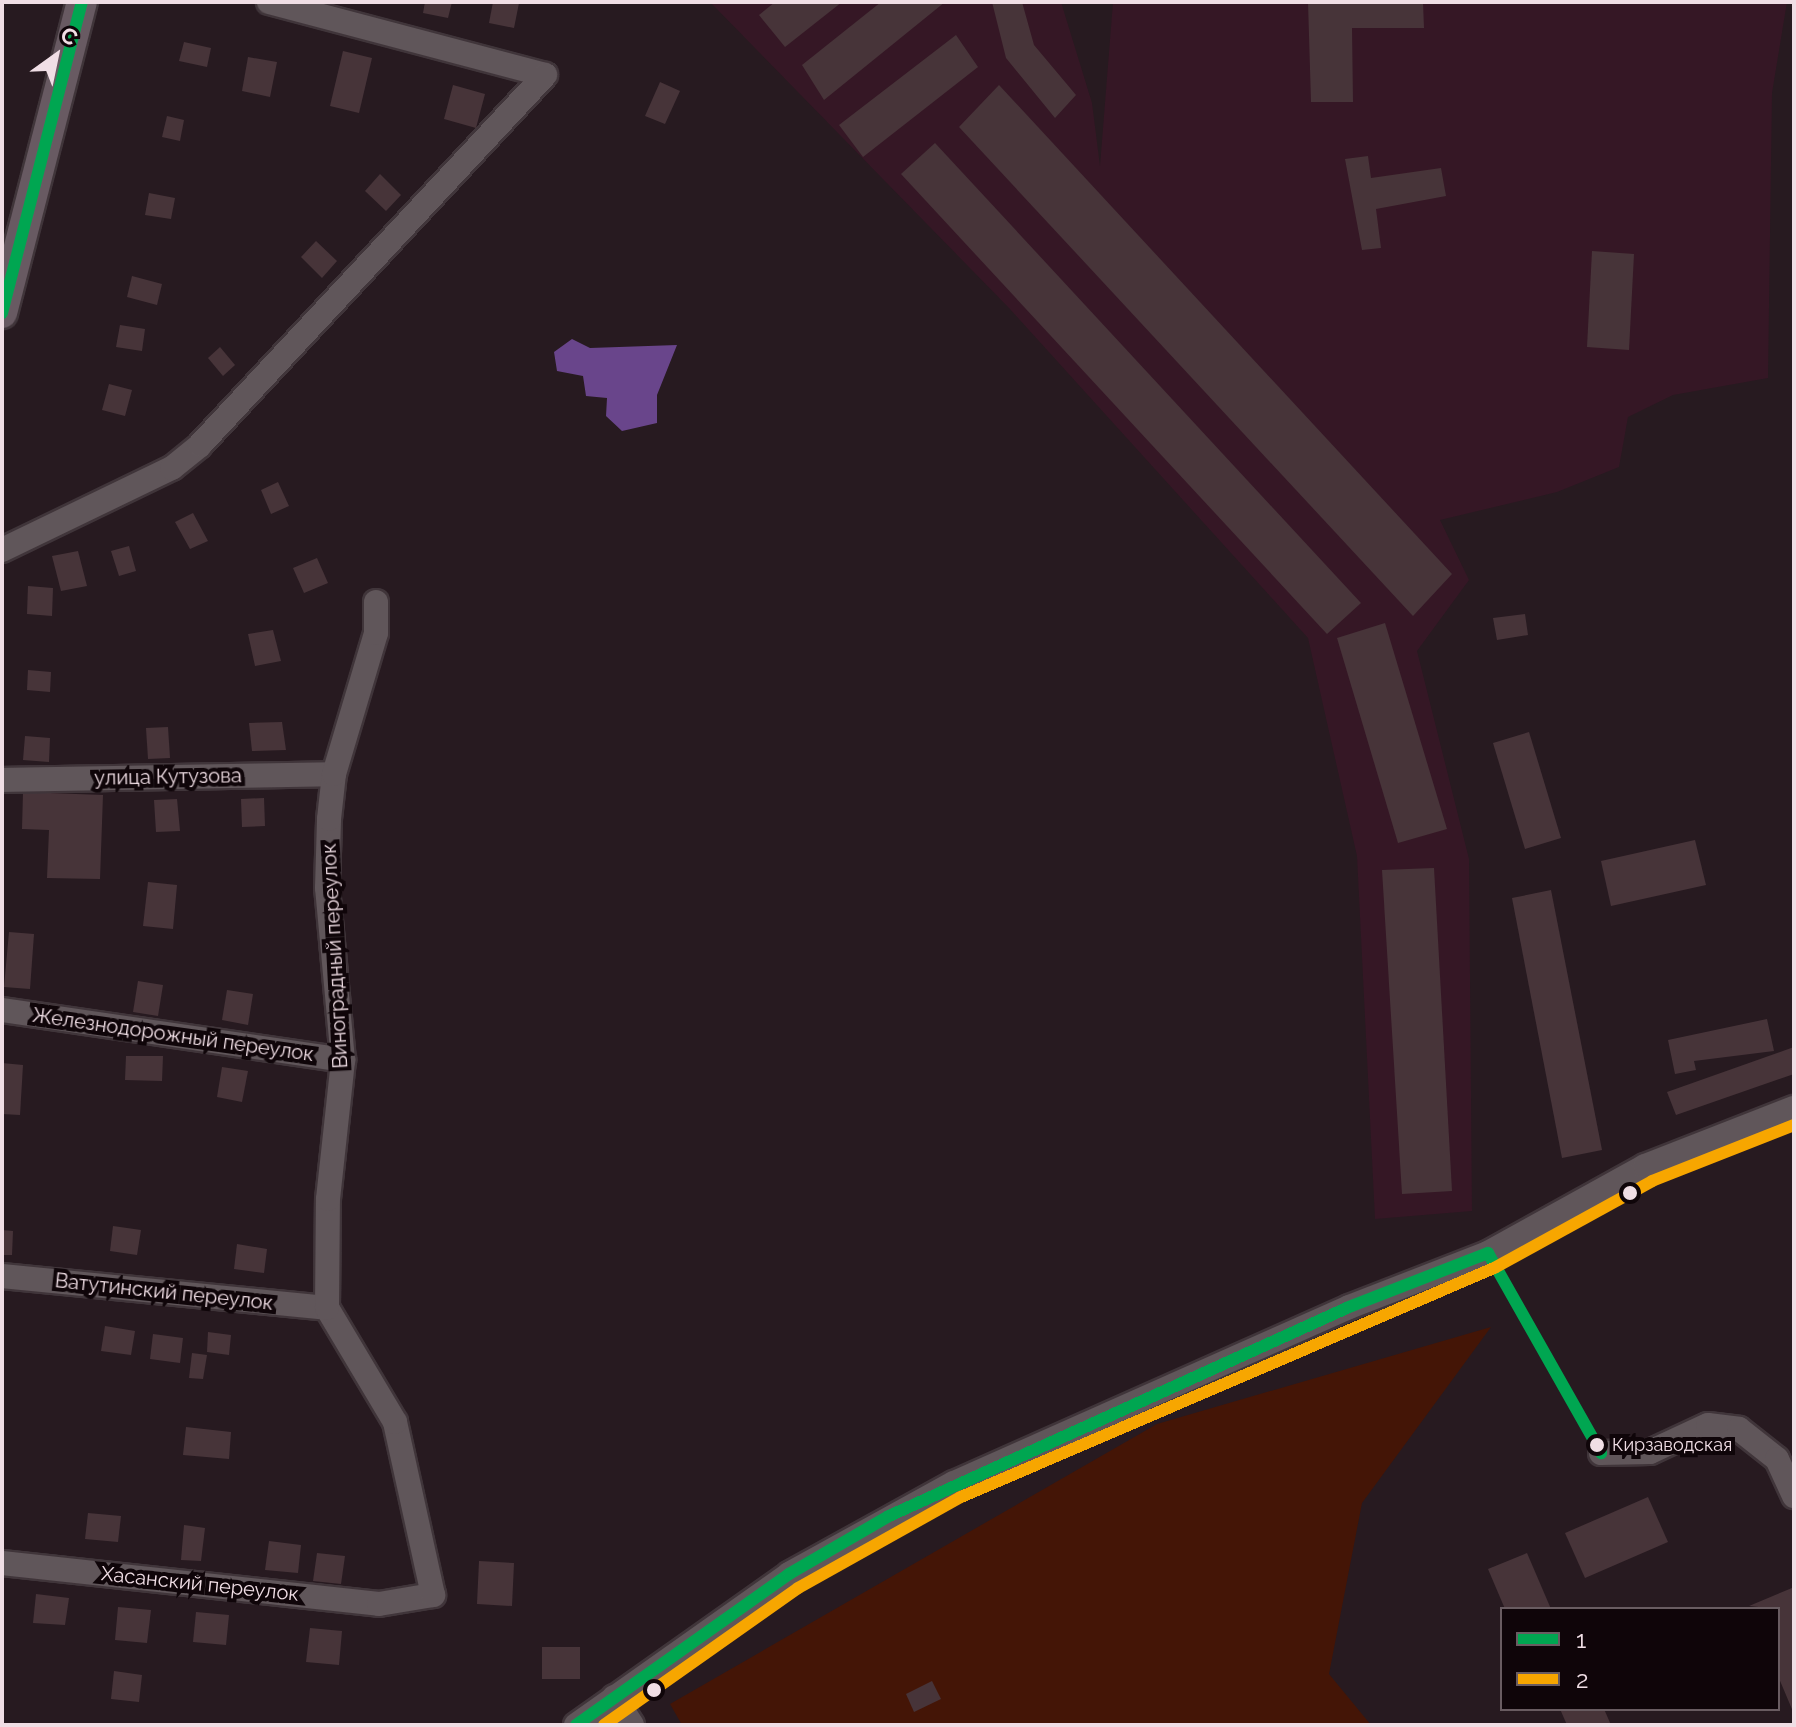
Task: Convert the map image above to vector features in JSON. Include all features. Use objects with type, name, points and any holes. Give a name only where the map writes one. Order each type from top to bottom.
[{"type":"main road","points":[[2,313],[82,2]]},
{"type":"street","points":[[2,550],[172,468],[200,445],[545,75],[269,2]]},
{"type":"street","name":"Виноградный переулок","points":[[327,1308],[328,1199],[343,1060],[327,888],[334,774],[376,633],[376,602]]},
{"type":"street","name":"улица Кутузова","points":[[2,780],[334,774]]},
{"type":"street","name":"Железнодорожный переулок","points":[[2,1010],[343,1060]]},
{"type":"street","points":[[576,1725],[789,1574],[954,1483],[1349,1307],[1488,1253],[1645,1166],[1794,1108]]},
{"type":"street","name":"Ватутинский переулок","points":[[2,1276],[327,1308]]},
{"type":"street","name":"Хасанский переулок","points":[[2,1563],[379,1604],[397,1598],[433,1595],[395,1422],[327,1308]]},
{"type":"street","points":[[1601,1453],[1650,1452],[1708,1425],[1739,1429],[1777,1459],[1794,1496]]},
{"type":"street","points":[[614,1697],[632,1725]]},
{"type":"shaded area","points":[[710,2],[1061,2],[1092,103],[1100,166],[1113,2],[1787,2],[1772,93],[1768,378],[1673,395],[1628,417],[1619,467],[1557,492],[1440,520],[1469,580],[1417,651],[1469,859],[1472,1211],[1375,1219],[1357,856],[1308,638],[1009,308]]},
{"type":"shaded area","points":[[572,339],[590,348],[677,345],[657,395],[657,423],[622,431],[606,416],[607,398],[586,396],[583,376],[557,371],[554,352]]},
{"type":"shaded area","points":[[1491,1327],[1362,1503],[1329,1674],[1371,1725],[682,1725],[670,1704],[1157,1424]]},
{"type":"building","points":[[425,2],[452,2],[448,18],[423,13]]},
{"type":"building","points":[[493,2],[519,3],[514,28],[489,23]]},
{"type":"building","points":[[775,2],[842,2],[785,47],[759,15]]},
{"type":"building","points":[[881,2],[945,2],[824,100],[802,65]]},
{"type":"building","points":[[992,2],[1022,2],[1034,45],[1076,95],[1055,118],[1006,58]]},
{"type":"building","points":[[1308,2],[1423,2],[1424,28],[1352,28],[1353,102],[1311,102]]},
{"type":"building","points":[[956,35],[978,67],[863,157],[839,125]]},
{"type":"building","points":[[184,42],[211,48],[207,67],[179,61]]},
{"type":"building","points":[[343,51],[372,58],[359,113],[330,106]]},
{"type":"building","points":[[248,57],[277,62],[270,97],[242,91]]},
{"type":"building","points":[[660,82],[680,91],[665,124],[645,116]]},
{"type":"building","points":[[453,85],[485,94],[476,128],[444,119]]},
{"type":"building","points":[[999,85],[1452,574],[1413,616],[959,127]]},
{"type":"building","points":[[167,116],[184,120],[180,141],[162,137]]},
{"type":"building","points":[[935,143],[1361,603],[1327,634],[901,174]]},
{"type":"building","points":[[1368,156],[1371,178],[1441,168],[1446,196],[1376,209],[1381,248],[1362,250],[1345,159]]},
{"type":"building","points":[[380,174],[401,195],[386,211],[365,191]]},
{"type":"building","points":[[149,193],[175,198],[171,219],[145,215]]},
{"type":"building","points":[[316,241],[337,261],[322,278],[301,257]]},
{"type":"building","points":[[1592,251],[1634,254],[1629,350],[1587,347]]},
{"type":"building","points":[[132,276],[162,284],[157,305],[127,297]]},
{"type":"building","points":[[120,325],[145,329],[142,351],[116,347]]},
{"type":"building","points":[[220,347],[235,365],[223,376],[208,358]]},
{"type":"building","points":[[109,384],[132,390],[125,416],[102,410]]},
{"type":"building","points":[[278,482],[289,506],[271,514],[261,490]]},
{"type":"building","points":[[193,513],[208,541],[190,549],[175,522]]},
{"type":"building","points":[[129,546],[136,571],[119,576],[111,551]]},
{"type":"building","points":[[78,551],[87,586],[61,591],[52,556]]},
{"type":"building","points":[[317,558],[328,583],[304,593],[293,568]]},
{"type":"building","points":[[28,586],[53,588],[52,616],[27,614]]},
{"type":"building","points":[[1525,614],[1528,635],[1497,640],[1493,618]]},
{"type":"building","points":[[1385,623],[1447,829],[1398,843],[1337,638]]},
{"type":"building","points":[[273,630],[281,661],[255,666],[248,634]]},
{"type":"building","points":[[28,670],[51,672],[50,692],[27,690]]},
{"type":"building","points":[[282,722],[286,750],[252,751],[249,723]]},
{"type":"building","points":[[168,727],[170,758],[148,759],[146,728]]},
{"type":"building","points":[[1529,732],[1561,838],[1525,849],[1493,743]]},
{"type":"building","points":[[25,736],[50,738],[49,762],[23,760]]},
{"type":"building","points":[[23,792],[103,795],[100,879],[47,878],[49,830],[22,829]]},
{"type":"building","points":[[264,798],[265,826],[242,827],[241,799]]},
{"type":"building","points":[[177,799],[180,831],[156,832],[154,800]]},
{"type":"building","points":[[1695,840],[1706,885],[1611,906],[1601,861]]},
{"type":"building","points":[[1434,868],[1452,1191],[1402,1194],[1382,870]]},
{"type":"building","points":[[148,882],[177,885],[173,929],[143,926]]},
{"type":"building","points":[[1551,890],[1602,1150],[1562,1158],[1512,898]]},
{"type":"building","points":[[9,932],[34,934],[30,989],[4,987]]},
{"type":"building","points":[[138,981],[163,985],[158,1016],[133,1012]]},
{"type":"building","points":[[227,990],[253,994],[248,1025],[222,1020]]},
{"type":"building","points":[[1767,1019],[1774,1051],[1694,1061],[1696,1070],[1675,1074],[1668,1040]]},
{"type":"building","points":[[1794,1047],[1794,1074],[1676,1115],[1667,1092]]},
{"type":"building","points":[[126,1056],[163,1056],[162,1081],[125,1080]]},
{"type":"building","points":[[2,1063],[23,1065],[20,1115],[2,1114]]},
{"type":"building","points":[[222,1067],[248,1071],[242,1102],[217,1097]]},
{"type":"building","points":[[113,1226],[141,1230],[137,1255],[110,1251]]},
{"type":"building","points":[[2,1230],[13,1231],[12,1255],[2,1255]]},
{"type":"building","points":[[237,1244],[267,1249],[264,1273],[234,1269]]},
{"type":"building","points":[[105,1326],[135,1331],[131,1355],[101,1351]]},
{"type":"building","points":[[208,1332],[231,1335],[229,1355],[207,1352]]},
{"type":"building","points":[[153,1334],[183,1338],[180,1363],[150,1359]]},
{"type":"building","points":[[192,1353],[207,1355],[203,1379],[189,1378]]},
{"type":"building","points":[[186,1427],[231,1432],[229,1459],[183,1455]]},
{"type":"building","points":[[1648,1497],[1668,1542],[1585,1578],[1565,1533]]},
{"type":"building","points":[[88,1513],[121,1516],[118,1542],[85,1539]]},
{"type":"building","points":[[184,1525],[205,1528],[201,1561],[181,1560]]},
{"type":"building","points":[[269,1541],[301,1545],[298,1573],[265,1570]]},
{"type":"building","points":[[317,1553],[345,1556],[341,1584],[313,1581]]},
{"type":"building","points":[[1527,1553],[1550,1607],[1504,1607],[1488,1569]]},
{"type":"building","points":[[479,1561],[514,1563],[512,1606],[477,1604]]},
{"type":"building","points":[[1792,1588],[1794,1714],[1780,1681],[1780,1607],[1749,1606]]},
{"type":"building","points":[[36,1594],[69,1598],[65,1625],[33,1623]]},
{"type":"building","points":[[118,1607],[151,1610],[147,1643],[115,1640]]},
{"type":"building","points":[[196,1612],[229,1615],[226,1645],[193,1642]]},
{"type":"building","points":[[310,1628],[342,1631],[339,1665],[306,1662]]},
{"type":"building","points":[[542,1647],[580,1647],[580,1679],[542,1679]]},
{"type":"building","points":[[114,1671],[142,1675],[139,1702],[111,1699]]},
{"type":"building","points":[[932,1681],[941,1699],[914,1712],[906,1694]]},
{"type":"building","points":[[1561,1711],[1605,1711],[1611,1725],[1567,1725]]},
{"type":"transit line","name":"1","points":[[2,313],[82,2]]},
{"type":"transit line","name":"2","points":[[604,1725],[798,1588],[961,1497],[1494,1268],[1652,1181],[1794,1125]]},
{"type":"transit line","name":"1","points":[[1488,1253],[1601,1453]]},
{"type":"transit line","name":"1","points":[[576,1725],[789,1574],[889,1516],[1349,1307],[1488,1253]]},
{"type":"place","name":"Кирзаводская","points":[[1597,1445]]}]
